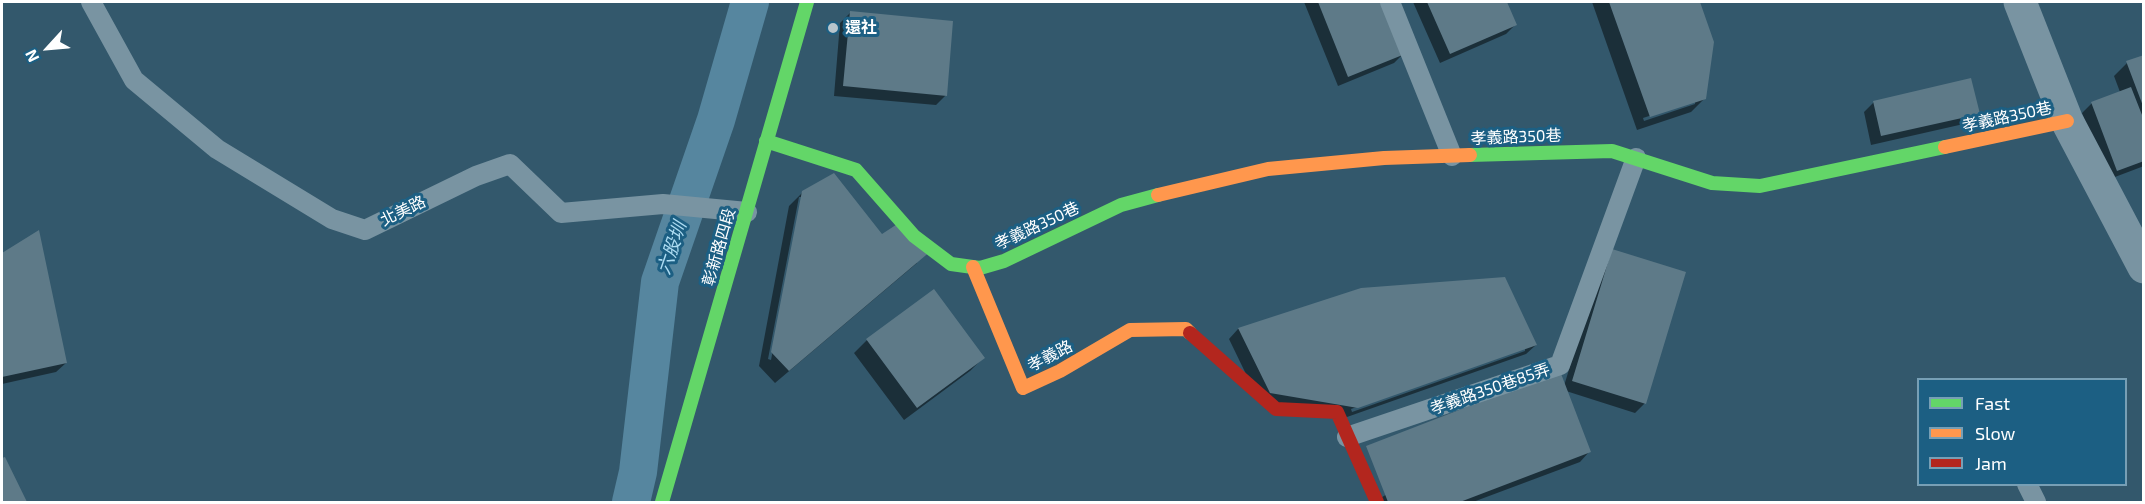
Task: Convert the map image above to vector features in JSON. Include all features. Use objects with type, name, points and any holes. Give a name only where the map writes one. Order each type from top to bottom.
[{"type":"street","name":"彰新路四段","points":[[662,502],[807,2]]},
{"type":"street","points":[[2020,2],[2067,121],[2144,267]]},
{"type":"street","name":"孝義路350巷","points":[[973,267],[980,268],[1004,261],[1121,205],[1194,184],[1268,169],[1384,158],[1612,151],[1712,183],[1760,186],[2067,121]]},
{"type":"street","points":[[766,141],[856,170],[914,236],[951,264],[973,267]]},
{"type":"street","name":"孝義路","points":[[973,267],[1023,388],[1060,371],[1130,330],[1186,329],[1276,409],[1337,412],[1377,502]]},
{"type":"lane","name":"北美路","points":[[91,2],[134,80],[217,148],[332,219],[365,230],[476,176],[510,164],[561,213],[663,204],[745,212]]},
{"type":"lane","points":[[1390,2],[1452,156]]},
{"type":"lane","name":"孝義路350巷85弄","points":[[1347,437],[1560,365],[1636,158]]},
{"type":"lane","points":[[2028,486],[2036,502]]},
{"type":"building","points":[[1318,2],[1384,2],[1405,54],[1348,77]]},
{"type":"building","points":[[1427,2],[1507,2],[1517,25],[1450,54]]},
{"type":"building","points":[[1609,2],[1700,2],[1714,42],[1706,99],[1650,117]]},
{"type":"building","points":[[850,11],[953,21],[947,96],[843,86]]},
{"type":"building","points":[[2144,55],[2144,106],[2143,106],[2126,61]]},
{"type":"building","points":[[1971,78],[1980,114],[1881,136],[1873,101]]},
{"type":"building","points":[[2131,87],[2144,120],[2144,161],[2117,171],[2091,102]]},
{"type":"building","points":[[834,173],[882,234],[905,219],[932,250],[789,371],[771,352],[802,191]]},
{"type":"building","points":[[39,230],[67,363],[2,377],[2,253]]},
{"type":"building","points":[[1612,249],[1686,272],[1646,404],[1572,381]]},
{"type":"building","points":[[1505,277],[1537,345],[1358,408],[1270,393],[1238,328],[1361,288]]},
{"type":"building","points":[[934,289],[985,358],[917,408],[866,339]]},
{"type":"building","points":[[1560,371],[1591,452],[1460,502],[1388,502],[1366,446]]},
{"type":"building","points":[[5,457],[27,502],[2,502],[2,458]]},
{"type":"waterway","name":"六股圳","points":[[631,502],[638,472],[660,282],[716,120],[750,2]]},
{"type":"traffic: fast","points":[[662,502],[807,2]]},
{"type":"traffic: fast","points":[[766,141],[856,170],[914,236],[951,264],[980,268],[1004,261],[1121,205],[1158,195]]},
{"type":"traffic: fast","points":[[1470,155],[1612,151],[1712,183],[1760,186],[1945,147]]},
{"type":"traffic: slow","points":[[1945,147],[2067,121]]},
{"type":"traffic: slow","points":[[1158,195],[1268,169],[1384,158],[1470,155]]},
{"type":"traffic: slow","points":[[973,267],[1023,388],[1060,371],[1130,330],[1186,329],[1190,333]]},
{"type":"traffic: jam","points":[[1190,333],[1276,409],[1337,412],[1377,502]]},
{"type":"place","name":"還社","points":[[833,28]]}]
